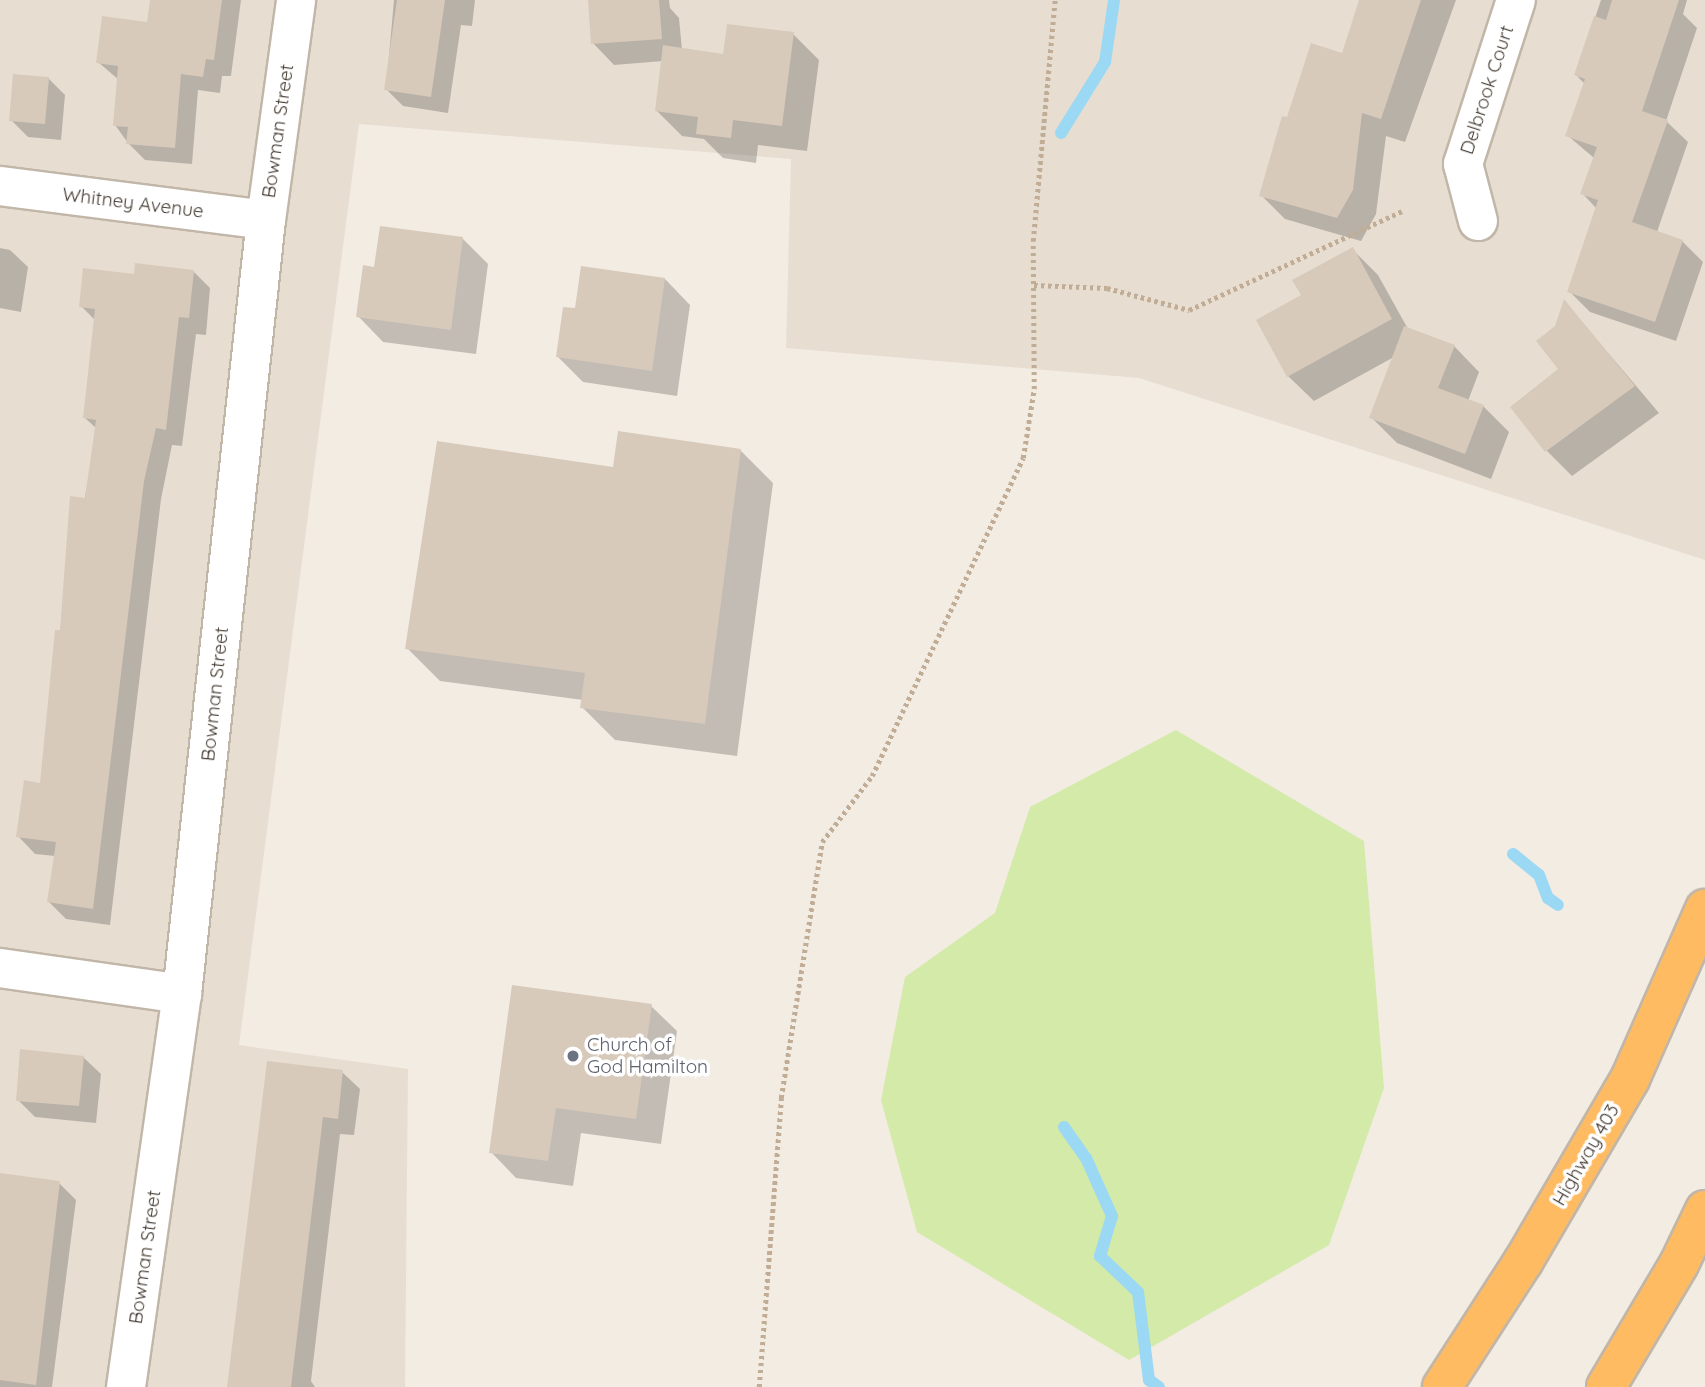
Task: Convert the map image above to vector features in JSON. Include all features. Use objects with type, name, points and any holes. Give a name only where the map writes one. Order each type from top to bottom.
[{"type":"highway","name":"Highway 403","points":[[1442,1387],[1523,1262],[1630,1079],[1705,909]]},
{"type":"highway","points":[[1606,1387],[1679,1264],[1705,1210]]},
{"type":"street","name":"Bowman Street","points":[[126,1387],[182,994],[266,220],[296,0]]},
{"type":"street","name":"Delbrook Court","points":[[1478,221],[1464,164],[1516,0]]},
{"type":"street","name":"Whitney Avenue","points":[[0,186],[266,220]]},
{"type":"street","points":[[0,968],[182,994]]},
{"type":"path","points":[[759,1387],[781,1098],[822,842],[873,776],[1023,458],[1034,389],[1033,241],[1055,0]]},
{"type":"path","points":[[1034,285],[1107,288],[1189,310],[1402,211]]},
{"type":"shaded area","points":[[0,0],[1705,0],[1705,560],[1139,378],[786,348],[791,159],[359,124],[239,1045],[408,1069],[405,1387],[0,1387]]},
{"type":"green space","points":[[1176,730],[1364,841],[1384,1088],[1329,1245],[1129,1360],[917,1232],[881,1100],[905,977],[995,913],[1030,807]]},
{"type":"building","points":[[150,0],[222,0],[214,60],[206,59],[203,77],[181,74],[175,148],[126,144],[128,127],[113,126],[118,66],[96,63],[102,16],[147,22]]},
{"type":"building","points":[[397,0],[445,0],[431,97],[384,90]]},
{"type":"building","points":[[588,0],[659,0],[662,39],[591,44]]},
{"type":"building","points":[[1359,0],[1421,0],[1381,119],[1362,113],[1353,190],[1337,218],[1259,196],[1282,116],[1287,117],[1311,43],[1342,53]]},
{"type":"building","points":[[1612,0],[1679,0],[1642,111],[1668,120],[1632,222],[1683,240],[1655,322],[1567,292],[1598,200],[1580,194],[1597,147],[1565,136],[1585,79],[1574,75],[1594,16],[1606,20]]},
{"type":"building","points":[[727,24],[794,32],[782,126],[733,120],[731,138],[696,134],[698,117],[655,111],[663,45],[723,54]]},
{"type":"building","points":[[13,74],[49,77],[45,124],[9,121]]},
{"type":"building","points":[[380,226],[463,237],[451,330],[356,317],[363,265],[374,267]]},
{"type":"building","points":[[1353,247],[1392,319],[1287,377],[1256,320],[1301,295],[1292,280]]},
{"type":"building","points":[[135,263],[194,270],[189,318],[179,317],[166,430],[156,428],[144,481],[93,909],[47,902],[56,842],[16,837],[24,780],[40,783],[55,630],[60,630],[70,496],[85,498],[96,420],[83,418],[95,309],[79,307],[83,268],[134,274]]},
{"type":"building","points":[[581,266],[665,278],[652,371],[556,357],[563,307],[575,308]]},
{"type":"building","points":[[1564,299],[1635,386],[1545,452],[1510,407],[1558,369],[1536,341],[1555,326]]},
{"type":"building","points":[[1404,326],[1455,345],[1438,388],[1484,405],[1465,454],[1369,418]]},
{"type":"building","points":[[618,431],[741,449],[705,724],[580,708],[585,673],[405,649],[437,441],[613,467]]},
{"type":"building","name":"Church of God Hamilton","points":[[512,985],[652,1004],[636,1119],[556,1108],[548,1161],[489,1153]]},
{"type":"building","points":[[20,1049],[84,1056],[79,1106],[16,1101]]},
{"type":"building","points":[[267,1061],[343,1070],[338,1119],[323,1117],[291,1387],[227,1387]]},
{"type":"building","points":[[0,1173],[60,1181],[36,1385],[0,1380]]},
{"type":"waterway","points":[[1061,133],[1105,62],[1114,0]]},
{"type":"waterway","points":[[1513,854],[1539,875],[1548,898],[1558,905]]},
{"type":"waterway","points":[[1064,1127],[1086,1158],[1112,1216],[1100,1256],[1138,1292],[1149,1380],[1159,1387]]},
{"type":"place","name":"Church of God Hamilton","points":[[573,1056]]}]
